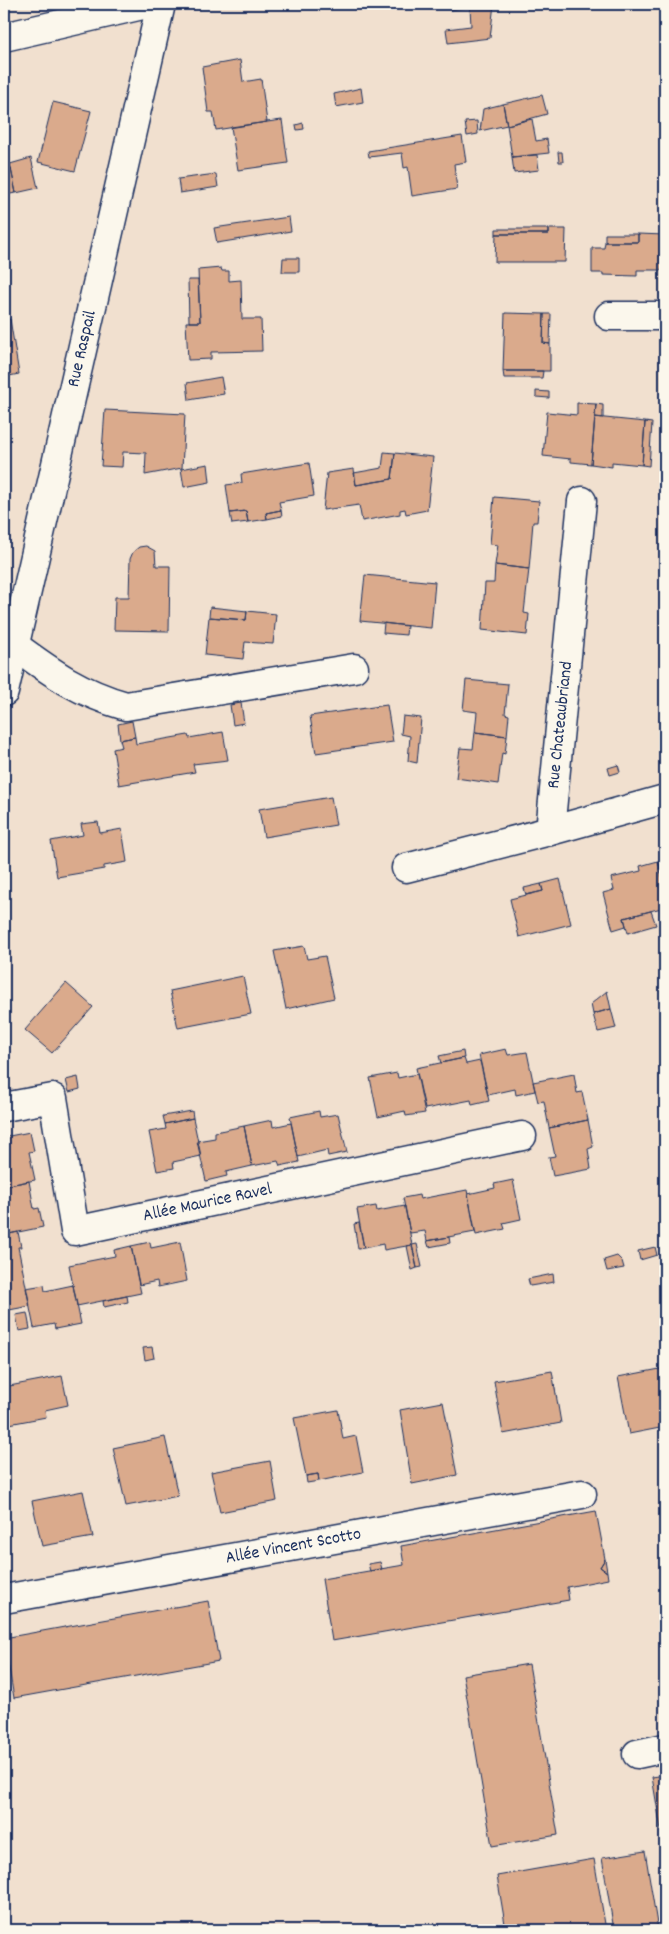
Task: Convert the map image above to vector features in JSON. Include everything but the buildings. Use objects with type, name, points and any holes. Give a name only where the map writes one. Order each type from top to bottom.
[{"type":"street","points":[[4,37],[147,4]]},
{"type":"street","name":"Rue Raspail","points":[[4,692],[161,4]]},
{"type":"street","points":[[609,316],[665,316]]},
{"type":"street","name":"Rue Chateaubriand","points":[[550,832],[582,500]]},
{"type":"street","points":[[14,645],[45,668],[81,690],[101,699],[126,706],[354,668]]},
{"type":"street","points":[[406,868],[550,832],[665,799]]},
{"type":"street","name":"Allée Maurice Ravel","points":[[4,1107],[53,1098],[75,1231],[522,1136]]},
{"type":"street","name":"Allée Vincent Scotto","points":[[4,1599],[582,1494]]},
{"type":"street","points":[[637,1754],[665,1748]]}]
